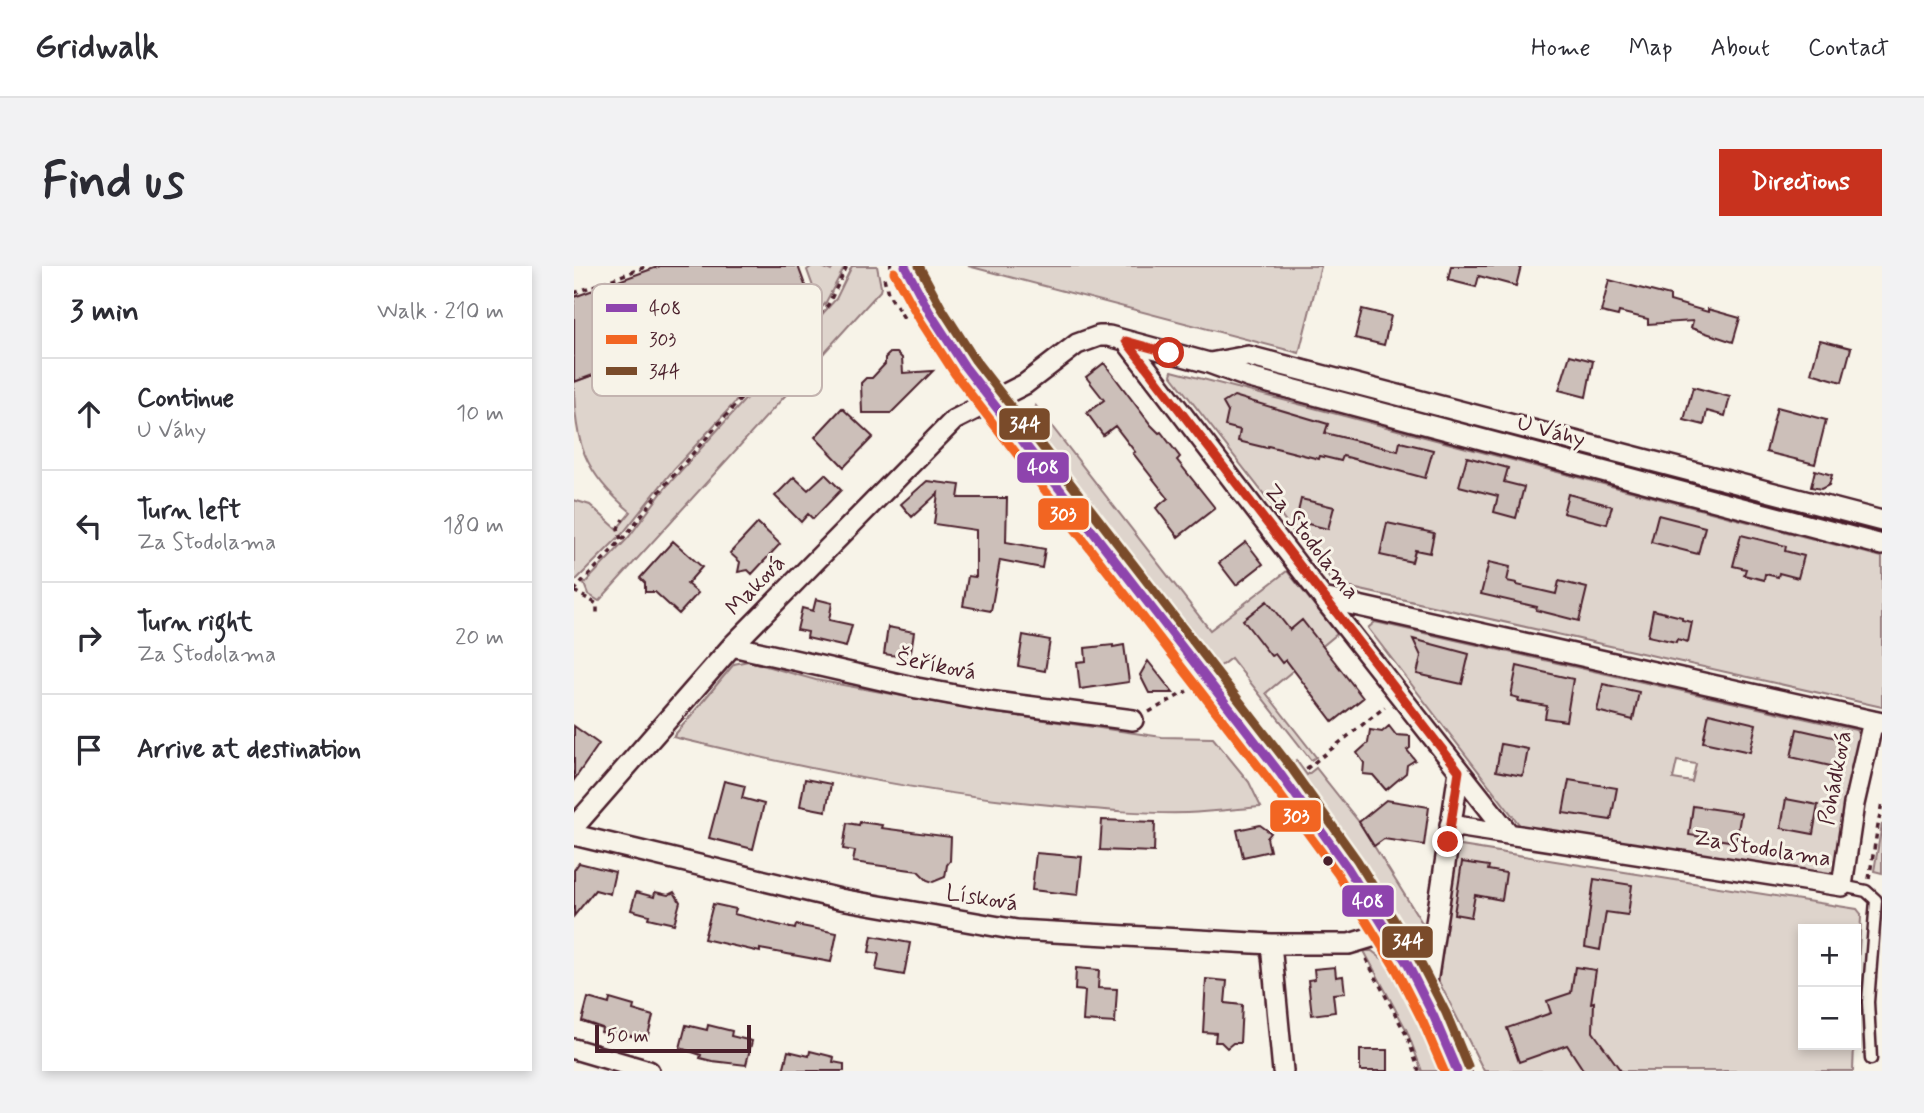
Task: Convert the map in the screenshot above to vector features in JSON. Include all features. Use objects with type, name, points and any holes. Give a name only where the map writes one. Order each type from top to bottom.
[{"type":"street","points":[[905,266],[930,313],[965,367],[1285,780],[1346,865],[1389,932],[1425,996],[1457,1071]]},
{"type":"street","name":"U Váhy","points":[[990,400],[1025,384],[1088,338],[1109,336],[1209,363],[1250,378],[1882,545]]},
{"type":"street","name":"Za Stodolama","points":[[1126,341],[1509,835]]},
{"type":"street","name":"U Váhy","points":[[1209,363],[1221,363],[1248,356],[1882,521]]},
{"type":"street","name":"Maková","points":[[574,827],[732,646],[954,420],[990,400]]},
{"type":"street","points":[[1323,598],[1877,722]]},
{"type":"street","name":"Šeříková","points":[[732,646],[917,688],[988,701],[1133,720]]},
{"type":"street","name":"Pohádková","points":[[1842,886],[1854,804],[1877,722]]},
{"type":"street","points":[[1425,996],[1459,771]]},
{"type":"street","name":"Za Stodolama","points":[[1450,825],[1842,886]]},
{"type":"street","name":"Lísková","points":[[574,835],[840,900],[1017,930],[1271,944],[1349,944],[1389,932]]},
{"type":"street","points":[[1271,944],[1283,1071]]},
{"type":"street","points":[[574,1049],[649,1071]]},
{"type":"lane","points":[[1842,886],[1866,891],[1875,900],[1868,1002],[1871,1059]]},
{"type":"path","points":[[596,284],[635,268],[648,266]]},
{"type":"path","points":[[822,312],[847,266]]},
{"type":"path","points":[[574,293],[592,286]]},
{"type":"path","points":[[597,616],[597,604],[574,591],[746,396]]},
{"type":"path","points":[[621,540],[618,528],[623,519]]},
{"type":"path","points":[[1133,720],[1187,691]]},
{"type":"path","points":[[1300,761],[1306,769],[1391,702]]},
{"type":"path","points":[[1868,884],[1882,802]]},
{"type":"path","points":[[1361,951],[1408,1038],[1419,1071]]},
{"type":"shaded area","points":[[812,266],[820,266],[831,271],[834,266],[845,266],[822,307],[822,284],[812,284],[807,270]]},
{"type":"shaded area","points":[[852,266],[877,266],[880,291],[822,355],[822,314],[836,299]]},
{"type":"shaded area","points":[[968,266],[1321,266],[1299,353]]},
{"type":"shaded area","points":[[1172,371],[1882,557],[1882,707],[1334,584],[1171,375]]},
{"type":"shaded area","points":[[592,375],[592,396],[741,396],[674,469],[623,533],[574,582],[574,500],[590,505],[617,529],[631,512],[602,484],[585,455],[576,422],[574,382]]},
{"type":"shaded area","points":[[748,396],[785,396],[599,601],[588,594],[584,584],[628,538],[666,487]]},
{"type":"shaded area","points":[[1036,406],[1210,630],[1287,571],[1337,634],[1266,693],[1316,757],[1311,760],[1231,658],[1219,667],[1031,425]]},
{"type":"shaded area","points":[[1411,407],[1495,430],[1495,433],[1410,411]]},
{"type":"shaded area","points":[[1528,438],[1627,464],[1627,468],[1527,442]]},
{"type":"shaded area","points":[[1660,473],[1817,512],[1818,518],[1659,476]]},
{"type":"shaded area","points":[[1375,622],[1856,730],[1860,737],[1836,870],[1829,875],[1522,828],[1368,628]],"holes":[[[1677,761],[1696,764],[1692,782],[1673,779]]]},
{"type":"shaded area","points":[[748,661],[816,680],[989,712],[1162,737],[1213,738],[1249,782],[1261,807],[1196,813],[1155,813],[1010,801],[865,779],[673,737],[734,664]]},
{"type":"shaded area","points":[[1296,760],[1307,775],[1316,768],[1359,822],[1424,926],[1420,949],[1414,940],[1407,944],[1287,768]]},
{"type":"shaded area","points":[[1882,824],[1882,873],[1874,871]]},
{"type":"shaded area","points":[[1461,846],[1857,909],[1861,914],[1861,924],[1798,924],[1798,1050],[1854,1050],[1853,1071],[1484,1071],[1435,974],[1453,851]]},
{"type":"shaded area","points":[[1364,951],[1372,951],[1390,965],[1395,962],[1446,1071],[1422,1071],[1407,1031]]},
{"type":"building","points":[[660,266],[798,266],[805,284],[610,284]]},
{"type":"building","points":[[1451,266],[1521,266],[1516,286],[1479,276],[1476,287],[1448,280]]},
{"type":"building","points":[[1609,280],[1670,296],[1670,301],[1740,318],[1733,342],[1691,328],[1693,321],[1648,324],[1648,319],[1619,312],[1618,316],[1601,312]]},
{"type":"building","points":[[592,291],[592,375],[574,382],[574,297]]},
{"type":"building","points":[[1362,309],[1391,316],[1384,345],[1355,338]]},
{"type":"building","points":[[1820,340],[1851,348],[1842,382],[1811,373]]},
{"type":"building","points":[[890,353],[897,353],[902,358],[903,373],[933,371],[891,413],[862,413],[861,383],[866,378],[872,378],[885,364],[885,358]]},
{"type":"building","points":[[1570,355],[1593,361],[1586,397],[1559,390]]},
{"type":"building","points":[[1104,363],[1151,425],[1161,432],[1180,457],[1177,460],[1215,508],[1178,537],[1156,508],[1168,498],[1133,453],[1135,452],[1115,426],[1103,435],[1087,413],[1104,400],[1086,377]]},
{"type":"building","points":[[1693,387],[1730,397],[1725,416],[1707,411],[1704,425],[1684,420]]},
{"type":"building","points":[[1234,396],[1328,424],[1325,433],[1398,451],[1400,442],[1433,450],[1425,478],[1343,456],[1341,461],[1320,456],[1319,459],[1238,441],[1240,430],[1225,426],[1228,412],[1223,403]]},
{"type":"building","points":[[1777,407],[1826,420],[1815,464],[1766,452]]},
{"type":"building","points":[[842,408],[873,437],[844,467],[815,437]]},
{"type":"building","points":[[1467,457],[1508,468],[1504,482],[1524,487],[1516,518],[1494,512],[1498,496],[1459,486]]},
{"type":"building","points":[[1815,470],[1832,475],[1829,485],[1821,489],[1811,487]]},
{"type":"building","points":[[825,474],[841,490],[813,519],[808,514],[801,522],[775,496],[794,477],[808,490]]},
{"type":"building","points":[[927,481],[960,485],[958,498],[1007,498],[1006,542],[1045,549],[1042,568],[1000,560],[991,611],[963,606],[968,576],[976,577],[976,530],[934,524],[938,493],[912,517],[901,504]]},
{"type":"building","points":[[1568,494],[1612,506],[1607,524],[1563,513]]},
{"type":"building","points":[[1301,499],[1334,507],[1328,529],[1296,521]]},
{"type":"building","points":[[1658,515],[1705,527],[1698,554],[1651,542]]},
{"type":"building","points":[[758,523],[780,544],[752,574],[748,570],[738,572],[740,562],[730,553]]},
{"type":"building","points":[[1387,523],[1434,533],[1430,553],[1415,550],[1412,562],[1380,555]]},
{"type":"building","points":[[1741,535],[1786,546],[1785,551],[1804,556],[1798,578],[1779,573],[1778,577],[1765,574],[1764,580],[1744,575],[1746,569],[1733,566]]},
{"type":"building","points":[[673,541],[702,567],[687,584],[698,593],[679,614],[655,592],[645,592],[645,583],[640,578]]},
{"type":"building","points":[[1246,542],[1263,564],[1236,585],[1219,563]]},
{"type":"building","points":[[1489,562],[1510,567],[1507,581],[1517,585],[1556,594],[1559,581],[1587,588],[1579,621],[1536,610],[1537,607],[1481,594]]},
{"type":"building","points":[[816,599],[832,603],[829,620],[852,625],[846,647],[807,638],[808,632],[797,630],[802,608],[813,611]]},
{"type":"building","points":[[1267,601],[1290,630],[1302,620],[1363,698],[1333,722],[1286,660],[1282,663],[1275,654],[1271,656],[1243,620]]},
{"type":"building","points":[[1653,610],[1692,622],[1688,642],[1648,636]]},
{"type":"building","points":[[888,627],[914,632],[910,658],[884,654]]},
{"type":"building","points":[[1023,635],[1050,640],[1045,671],[1018,666]]},
{"type":"building","points":[[1413,639],[1469,654],[1462,684],[1417,674],[1421,656]]},
{"type":"building","points":[[1124,645],[1129,682],[1080,689],[1077,662],[1086,661],[1085,648]]},
{"type":"building","points":[[1148,661],[1173,693],[1149,693],[1140,675]]},
{"type":"building","points":[[1517,666],[1573,679],[1566,721],[1545,718],[1547,706],[1518,701],[1519,698],[1511,696]]},
{"type":"building","points":[[1603,684],[1639,692],[1633,720],[1597,711]]},
{"type":"building","points":[[1709,713],[1756,724],[1750,752],[1703,742]]},
{"type":"building","points":[[574,726],[599,744],[574,780]]},
{"type":"building","points":[[1389,726],[1396,735],[1410,736],[1410,748],[1407,750],[1415,760],[1407,765],[1406,773],[1386,790],[1373,775],[1363,774],[1364,763],[1357,753],[1368,743],[1370,730],[1382,732]]},
{"type":"building","points":[[1797,729],[1841,739],[1835,767],[1791,757]]},
{"type":"building","points":[[1501,744],[1528,749],[1523,776],[1496,771]]},
{"type":"building","points":[[805,779],[831,784],[826,811],[800,806]]},
{"type":"building","points":[[1569,780],[1617,788],[1611,820],[1563,813]]},
{"type":"building","points":[[724,781],[745,786],[742,798],[764,804],[753,849],[709,838]]},
{"type":"building","points":[[1786,799],[1818,805],[1813,834],[1781,828]]},
{"type":"building","points":[[1386,800],[1429,807],[1424,845],[1384,839],[1374,846],[1359,822]]},
{"type":"building","points":[[1693,806],[1741,813],[1736,842],[1689,835]]},
{"type":"building","points":[[1102,820],[1155,822],[1154,852],[1100,850]]},
{"type":"building","points":[[860,822],[882,825],[881,828],[951,837],[950,861],[945,877],[933,882],[918,871],[853,862],[855,851],[843,849],[847,823],[859,825]]},
{"type":"building","points":[[1260,825],[1271,833],[1267,838],[1270,851],[1243,857],[1237,830]]},
{"type":"building","points":[[1036,853],[1082,857],[1078,895],[1032,890]]},
{"type":"building","points":[[1462,862],[1489,866],[1488,870],[1506,873],[1502,900],[1475,895],[1471,917],[1454,914]]},
{"type":"building","points":[[579,863],[615,872],[610,894],[595,890],[574,916],[574,870]]},
{"type":"building","points":[[1594,879],[1632,885],[1628,915],[1606,912],[1600,950],[1585,947]]},
{"type":"building","points":[[636,892],[654,897],[655,892],[668,895],[674,892],[680,902],[674,924],[648,918],[649,915],[631,910]]},
{"type":"building","points":[[713,904],[736,909],[734,914],[795,929],[796,925],[837,933],[831,962],[760,949],[760,952],[704,939]]},
{"type":"building","points":[[872,936],[910,943],[904,975],[876,970],[879,954],[869,952]]},
{"type":"building","points":[[1335,967],[1336,977],[1343,976],[1345,993],[1333,994],[1335,1012],[1312,1015],[1308,980],[1315,979],[1314,969]]},
{"type":"building","points":[[1575,967],[1596,970],[1591,1003],[1594,1002],[1593,1032],[1621,1071],[1584,1071],[1567,1045],[1519,1062],[1507,1028],[1551,1013],[1547,1001],[1571,993]]},
{"type":"building","points":[[1076,968],[1099,970],[1098,988],[1117,989],[1115,1023],[1083,1021],[1085,991],[1075,990]]},
{"type":"building","points":[[1206,979],[1227,981],[1225,1003],[1242,1005],[1240,1043],[1233,1043],[1227,1048],[1221,1042],[1215,1042],[1216,1033],[1203,1032]]},
{"type":"building","points":[[588,998],[609,1004],[610,999],[634,1006],[633,1010],[653,1016],[647,1039],[626,1035],[625,1038],[601,1032],[602,1028],[582,1021]]},
{"type":"building","points":[[686,1025],[707,1030],[708,1025],[732,1031],[731,1036],[752,1041],[746,1065],[700,1058],[701,1055],[680,1048]]},
{"type":"building","points":[[1360,1050],[1388,1050],[1388,1071],[1360,1071]]},
{"type":"building","points":[[788,1051],[809,1056],[810,1051],[834,1057],[833,1062],[844,1064],[844,1071],[783,1071]]},
{"type":"transit line","name":"408","points":[[905,266],[930,313],[965,367],[1279,772],[1347,867],[1408,965],[1457,1071]]},
{"type":"transit line","name":"344","points":[[919,266],[975,360],[1289,765],[1357,860],[1419,960],[1446,1013],[1468,1066]]},
{"type":"transit line","name":"303","points":[[894,272],[920,320],[955,374],[1269,780],[1337,873],[1397,971],[1444,1071]]},
{"type":"route","points":[[1169,353],[1126,341],[1459,771],[1448,842]]}]
